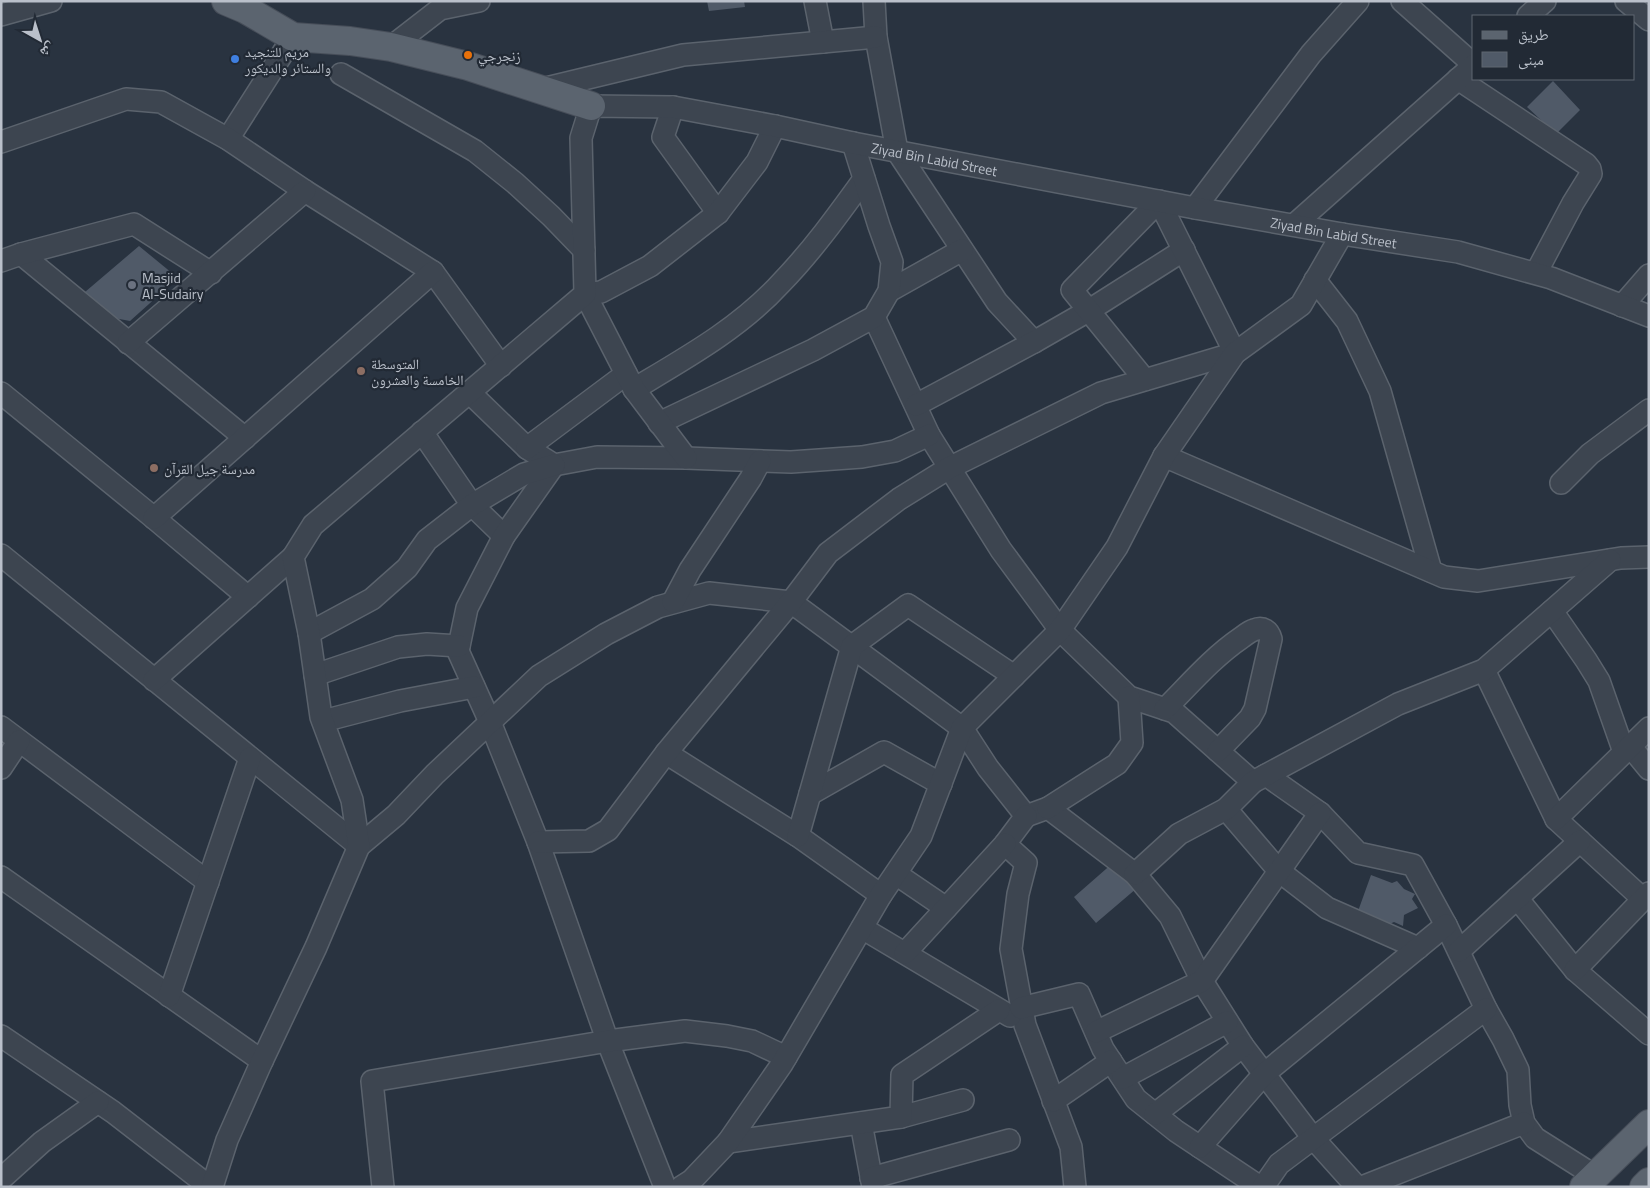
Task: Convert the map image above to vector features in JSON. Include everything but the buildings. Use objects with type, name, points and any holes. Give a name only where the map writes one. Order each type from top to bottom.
[{"type":"main road","name":"Ziyad Bin Labid Street","points":[[226,1],[245,9],[293,37],[350,41],[390,47],[468,66],[591,106]]},
{"type":"main road","points":[[1589,1181],[1649,1124]]},
{"type":"main road","points":[[1644,1187],[1649,1182]]},
{"type":"street","points":[[1,15],[51,1]]},
{"type":"street","points":[[390,47],[440,9],[479,1]]},
{"type":"street","points":[[815,1],[823,42]]},
{"type":"street","points":[[874,1],[876,37],[897,151],[997,302],[1034,342]]},
{"type":"street","points":[[1195,208],[1312,54],[1358,1]]},
{"type":"street","points":[[1402,1],[1472,63]]},
{"type":"street","points":[[1529,15],[1545,1]]},
{"type":"street","points":[[1626,1],[1649,20]]},
{"type":"street","points":[[228,139],[293,37]]},
{"type":"street","points":[[538,90],[683,55],[876,37]]},
{"type":"street","points":[[1294,225],[1472,67]]},
{"type":"street","points":[[341,74],[475,151],[544,209],[584,250]]},
{"type":"street","points":[[1458,79],[1586,164],[1590,169],[1592,174],[1573,203],[1536,273]]},
{"type":"street","points":[[1,142],[126,99],[162,102],[228,139],[305,191],[433,272],[501,366]]},
{"type":"street","points":[[591,106],[581,138],[585,294],[630,381],[686,458]]},
{"type":"street","name":"Ziyad Bin Labid Street","points":[[591,106],[672,108],[775,126],[853,143],[1195,208],[1458,252],[1551,278],[1649,316]]},
{"type":"street","points":[[672,108],[663,137],[718,213]]},
{"type":"street","points":[[154,680],[293,557],[313,524],[585,294],[601,292],[650,266],[718,213],[757,162],[775,126]]},
{"type":"street","points":[[659,423],[813,350],[874,317],[889,290],[892,262],[853,143]]},
{"type":"street","points":[[527,448],[630,381],[702,348],[741,320],[780,284],[822,236],[864,180]]},
{"type":"street","points":[[128,344],[305,191]]},
{"type":"street","points":[[1145,380],[1072,290],[1159,201],[1235,354]]},
{"type":"street","points":[[1,261],[134,224],[210,273]]},
{"type":"street","points":[[681,1187],[692,1180],[728,1142],[786,1057],[881,895],[921,836],[962,728],[1060,630],[1116,547],[1164,456],[1235,354],[1301,305],[1342,234]]},
{"type":"street","points":[[889,290],[962,250]]},
{"type":"street","points":[[916,405],[1034,342],[1184,250]]},
{"type":"street","points":[[21,254],[128,344],[245,438]]},
{"type":"street","points":[[154,518],[433,272]]},
{"type":"street","points":[[1622,306],[1649,275]]},
{"type":"street","points":[[1315,280],[1347,320],[1380,391],[1431,571]]},
{"type":"street","points":[[874,317],[929,435],[1001,550],[1060,630],[1129,697],[1174,712],[1218,751],[1320,813],[1358,853],[1413,865],[1446,925],[1486,1009],[1518,1070],[1520,1105],[1524,1123],[1535,1138],[1589,1181]]},
{"type":"street","points":[[538,842],[589,841],[608,830],[666,753],[791,602],[828,553],[899,499],[950,468],[1101,393],[1235,354]]},
{"type":"street","points":[[470,392],[527,448],[554,465]]},
{"type":"street","points":[[1,393],[248,597]]},
{"type":"street","points":[[1561,483],[1590,454],[1649,410]]},
{"type":"street","points":[[422,432],[472,505],[504,536]]},
{"type":"street","points":[[309,633],[372,599],[407,568],[427,540],[472,505],[524,474],[554,465],[598,457],[791,462],[862,457],[895,451],[929,435]]},
{"type":"street","points":[[1164,456],[1444,577],[1478,581],[1610,560],[1649,557]]},
{"type":"street","points":[[673,602],[695,562],[751,478],[760,461]]},
{"type":"street","points":[[554,465],[504,536],[467,608],[458,651],[490,722],[538,842],[608,1041],[665,1187]]},
{"type":"street","points":[[1,555],[359,846]]},
{"type":"street","points":[[293,557],[309,633],[323,721],[352,800],[359,846]]},
{"type":"street","points":[[1134,874],[1179,834],[1226,809],[1260,778],[1398,704],[1484,670],[1610,560]]},
{"type":"street","points":[[1,1036],[98,1102],[211,1187],[227,1140],[316,947],[359,846],[396,815],[539,676],[606,634],[658,607],[710,593],[791,602],[962,728],[988,768],[1026,816]]},
{"type":"street","points":[[798,836],[852,646],[908,605],[1014,676]]},
{"type":"street","points":[[1552,611],[1599,682],[1627,749],[1649,769]]},
{"type":"street","points":[[1165,709],[1232,644],[1254,630],[1265,630],[1268,632],[1271,639],[1254,709],[1250,718],[1218,751]]},
{"type":"street","points":[[315,675],[398,647],[427,644],[459,646]]},
{"type":"street","points":[[1484,670],[1556,819],[1646,896],[1575,970]]},
{"type":"street","points":[[323,721],[400,701],[474,687]]},
{"type":"street","points":[[905,953],[1005,844],[1026,816],[1048,808],[1117,764],[1132,743],[1129,697]]},
{"type":"street","points":[[1,727],[208,882]]},
{"type":"street","points":[[1556,819],[1649,728]]},
{"type":"street","points":[[1,768],[19,741]]},
{"type":"street","points":[[810,794],[884,752],[941,784]]},
{"type":"street","points":[[666,753],[798,836],[881,895]]},
{"type":"street","points":[[169,996],[250,758]]},
{"type":"street","points":[[1048,808],[1134,874],[1170,916],[1202,981],[1243,1046],[1313,1138],[1357,1187]]},
{"type":"street","points":[[1226,809],[1279,871],[1327,908],[1418,948]]},
{"type":"street","points":[[1096,1032],[1202,981],[1320,813]]},
{"type":"street","points":[[1459,951],[1580,841]]},
{"type":"street","points":[[1005,844],[1026,863],[1018,894],[1011,949],[1023,1017],[1071,1147],[1075,1187]]},
{"type":"street","points":[[896,874],[946,908]]},
{"type":"street","points":[[1,877],[262,1061]]},
{"type":"street","points":[[1516,898],[1575,970],[1649,1034]]},
{"type":"street","points":[[1200,1147],[1264,1074],[1446,925]]},
{"type":"street","points":[[862,928],[999,1010],[1023,1017],[1079,994],[1096,1032],[1136,1099],[1200,1147],[1262,1187],[1279,1164],[1486,1009]]},
{"type":"street","points":[[901,1117],[902,1075],[999,1010]]},
{"type":"street","points":[[1053,1100],[1227,1022]]},
{"type":"street","points":[[383,1187],[372,1081],[608,1041],[685,1031],[706,1032],[752,1041],[786,1057]]},
{"type":"street","points":[[1155,1114],[1243,1046]]},
{"type":"street","points":[[728,1142],[901,1117],[962,1100]]},
{"type":"street","points":[[1,1179],[42,1142],[98,1102]]},
{"type":"street","points":[[861,1123],[872,1182],[1009,1140]]},
{"type":"street","points":[[1362,1187],[1524,1123]]},
{"type":"place","name":"زنجرجي","points":[[468,55]]},
{"type":"place","name":"مريم للتنجيد والستائر والديكور","points":[[235,59]]},
{"type":"place","name":"Masjid Al-Sudairy","points":[[132,285]]},
{"type":"place","name":"المتوسطة الخامسة والعشرون","points":[[361,371]]},
{"type":"place","name":"مدرسة جيل القرآن","points":[[154,468]]}]
